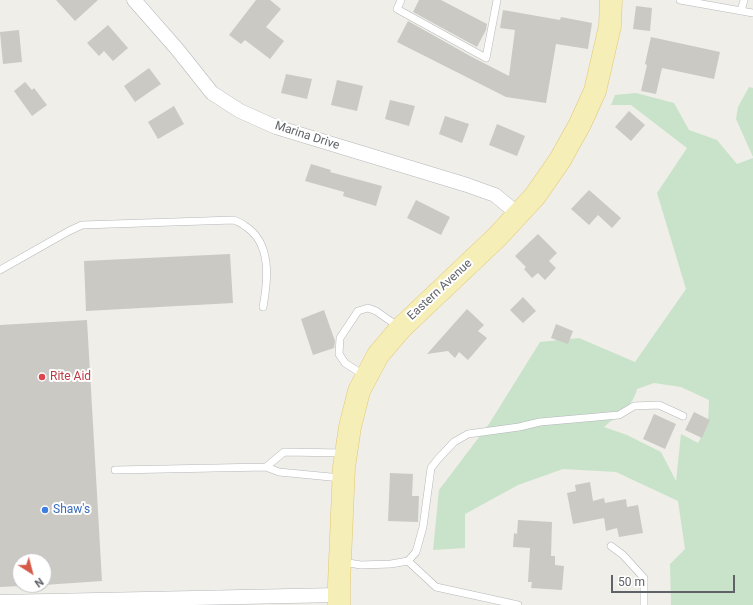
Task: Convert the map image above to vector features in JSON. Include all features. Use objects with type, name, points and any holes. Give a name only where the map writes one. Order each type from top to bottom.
[{"type":"main road","name":"Eastern Avenue","points":[[339,600],[343,479],[350,427],[359,391],[378,355],[401,328],[518,214],[535,196],[560,160],[580,124],[595,91],[610,26],[612,0]]},
{"type":"street","name":"Marina Drive","points":[[134,0],[212,93],[240,111],[276,127],[468,185],[495,195],[518,214]]},
{"type":"street","points":[[4,603],[339,600]]},
{"type":"lane","points":[[400,0],[397,9],[486,58],[497,0]]},
{"type":"lane","points":[[680,0],[753,13]]},
{"type":"lane","points":[[741,11],[744,0]]},
{"type":"lane","points":[[0,270],[82,225],[234,220],[246,226],[256,236],[266,256],[266,277],[263,307]]},
{"type":"lane","points":[[366,377],[345,363],[339,354],[340,338],[358,311],[368,308],[376,311],[401,328]]},
{"type":"lane","points":[[340,562],[361,565],[391,564],[408,561],[416,552],[423,527],[431,468],[454,442],[468,434],[519,427],[540,422],[619,415],[634,406],[660,405],[684,416]]},
{"type":"lane","points":[[266,467],[284,452],[346,453]]},
{"type":"lane","points":[[115,470],[266,467],[279,472],[343,479]]},
{"type":"lane","points":[[611,546],[623,555],[644,578],[644,605]]},
{"type":"lane","points":[[408,561],[436,587],[518,605]]},
{"type":"green space","points":[[749,87],[753,88],[753,157],[736,119],[738,107]]},
{"type":"green space","points":[[636,93],[674,103],[689,130],[717,140],[737,164],[753,158],[753,605],[671,605],[670,564],[685,549],[678,501],[616,472],[563,469],[518,485],[465,514],[465,548],[433,550],[439,490],[489,424],[540,342],[579,338],[635,362],[686,289],[657,193],[687,148],[631,105],[611,105],[615,95]],"holes":[[[654,383],[681,387],[709,400],[708,424],[698,443],[681,434],[676,481],[661,452],[627,435],[604,427],[624,411],[632,402],[637,389]]]},
{"type":"building","points":[[56,0],[98,0],[75,21]]},
{"type":"building","points":[[256,0],[270,0],[281,9],[266,27],[284,41],[270,59],[245,40],[241,44],[229,35]]},
{"type":"building","points":[[419,0],[441,0],[487,24],[486,30],[477,47],[413,12]]},
{"type":"building","points":[[636,6],[652,8],[650,31],[633,29]]},
{"type":"building","points":[[503,10],[560,20],[561,17],[592,23],[588,49],[556,44],[546,103],[506,97],[397,42],[408,21],[509,76],[515,30],[500,28]]},
{"type":"building","points":[[108,25],[128,48],[113,61],[104,51],[99,56],[87,43]]},
{"type":"building","points":[[19,30],[22,62],[3,64],[0,32]]},
{"type":"building","points":[[651,37],[720,52],[714,79],[662,68],[656,94],[641,91]]},
{"type":"building","points":[[149,68],[161,84],[135,102],[124,86]]},
{"type":"building","points":[[286,74],[312,79],[307,99],[281,93]]},
{"type":"building","points":[[337,80],[363,86],[357,111],[331,105]]},
{"type":"building","points":[[25,82],[32,90],[34,88],[47,105],[32,116],[14,91]]},
{"type":"building","points":[[390,100],[415,106],[409,126],[385,119]]},
{"type":"building","points":[[174,106],[184,124],[158,139],[148,122]]},
{"type":"building","points":[[629,111],[645,125],[631,141],[615,127]]},
{"type":"building","points":[[445,116],[469,124],[462,143],[439,134]]},
{"type":"building","points":[[497,124],[525,136],[517,156],[489,145]]},
{"type":"building","points":[[311,164],[331,170],[330,172],[382,186],[376,206],[343,196],[344,192],[305,181]]},
{"type":"building","points":[[589,190],[621,218],[612,228],[598,215],[589,225],[571,209]]},
{"type":"building","points":[[416,200],[450,217],[441,235],[407,218]]},
{"type":"building","points":[[538,234],[557,253],[549,261],[556,268],[545,280],[538,273],[532,278],[524,269],[526,267],[515,256]]},
{"type":"building","points":[[230,254],[233,303],[86,311],[84,261]]},
{"type":"building","points":[[523,297],[536,311],[523,323],[510,310]]},
{"type":"building","points":[[467,309],[484,325],[478,331],[487,338],[468,360],[459,352],[455,358],[448,351],[427,354]]},
{"type":"building","points":[[324,310],[335,341],[334,348],[313,355],[301,319]]},
{"type":"building","points":[[87,320],[102,581],[52,584],[52,553],[12,553],[12,586],[0,587],[0,325]]},
{"type":"building","points":[[556,324],[573,331],[568,344],[551,338]]},
{"type":"building","points":[[694,412],[710,420],[702,438],[685,430]]},
{"type":"building","points":[[654,414],[676,424],[665,449],[643,439]]},
{"type":"building","points":[[390,473],[413,474],[412,496],[419,496],[418,522],[388,521]]},
{"type":"building","points":[[590,482],[593,501],[604,498],[605,503],[626,499],[627,507],[638,505],[643,533],[619,537],[617,528],[606,531],[604,518],[573,524],[567,493],[576,491],[575,485]]},
{"type":"building","points":[[518,520],[552,522],[551,556],[555,556],[555,565],[564,566],[562,590],[531,588],[532,582],[528,582],[530,548],[513,547],[514,533],[517,534]]},
{"type":"place","name":"Rite Aid","points":[[42,377]]},
{"type":"place","name":"Shaw's","points":[[45,510]]}]
